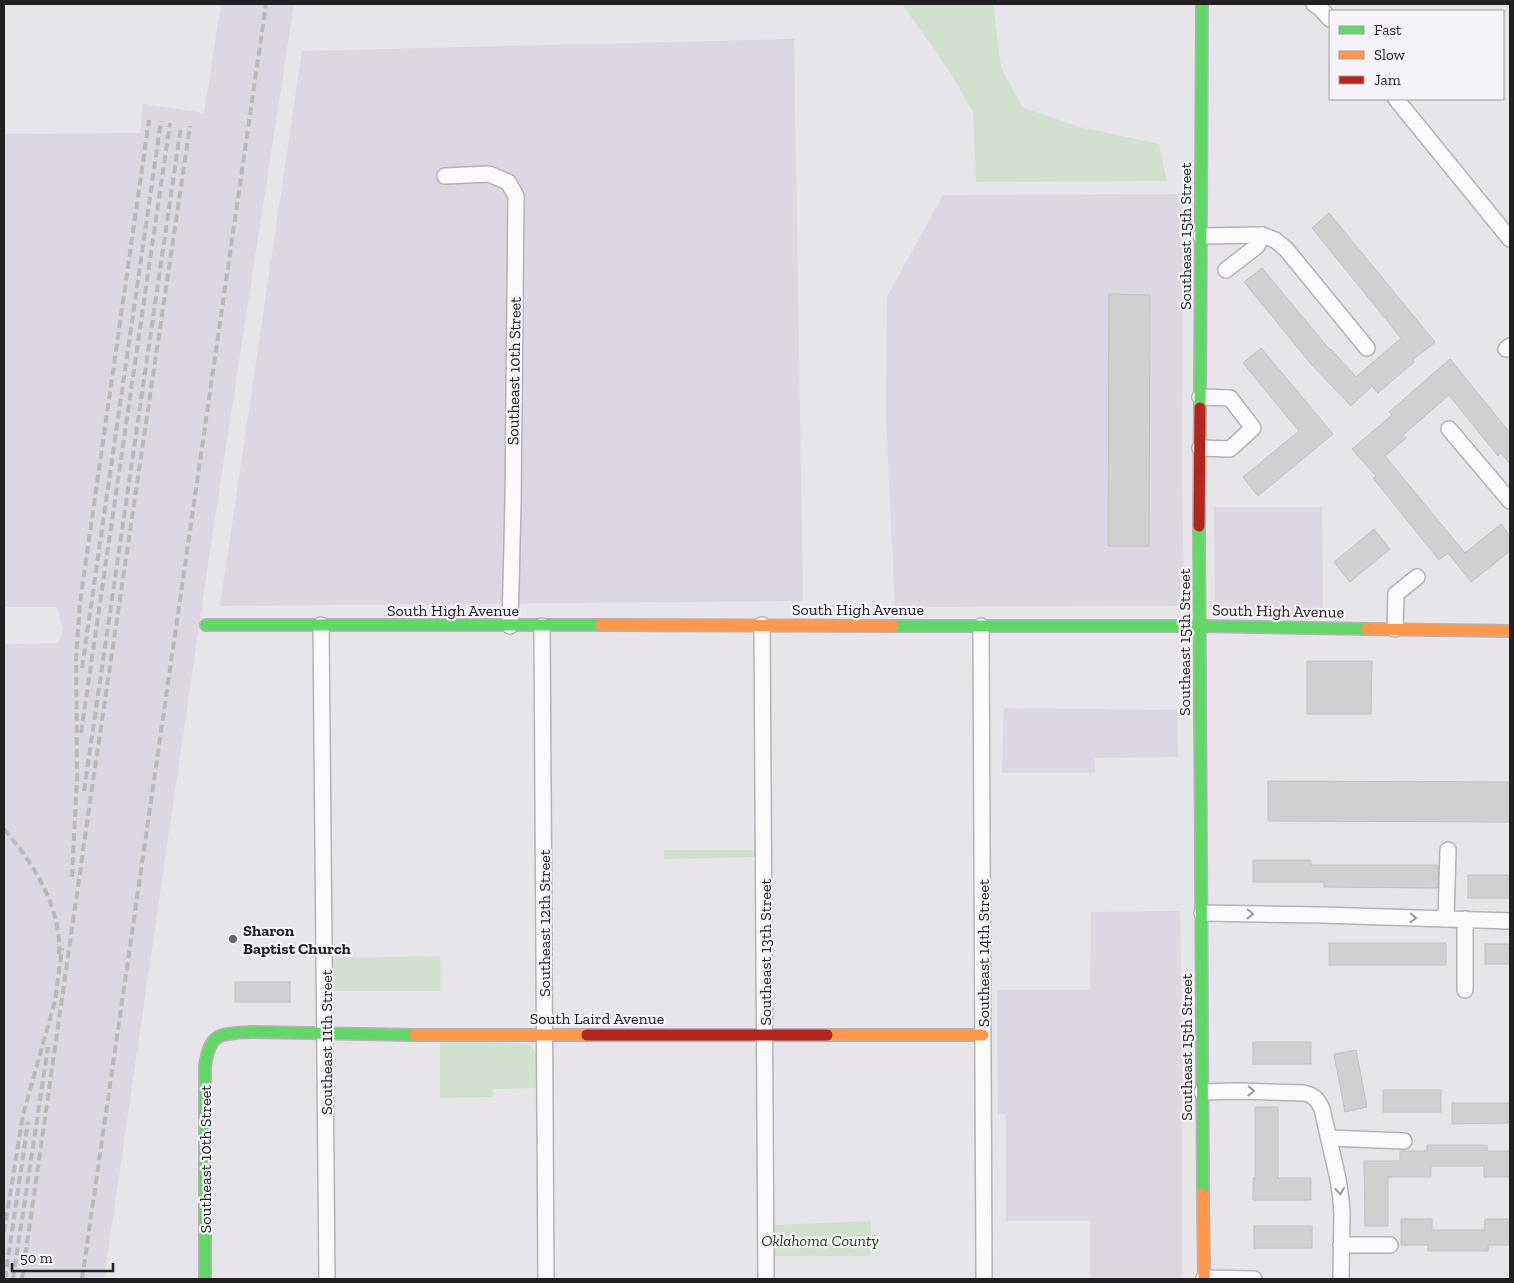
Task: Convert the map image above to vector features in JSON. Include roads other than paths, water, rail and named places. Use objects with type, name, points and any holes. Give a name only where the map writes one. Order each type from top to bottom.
[{"type":"street","name":"Southeast 15th Street","points":[[1202,4],[1200,626],[1204,1279]]},
{"type":"street","points":[[1314,4],[1329,18]]},
{"type":"street","points":[[1397,100],[1510,239]]},
{"type":"street","name":"Southeast 10th Street","points":[[445,176],[489,174],[508,182],[516,196],[510,626]]},
{"type":"street","points":[[1201,236],[1262,235],[1275,240],[1286,249],[1367,348]]},
{"type":"street","points":[[1226,270],[1258,246],[1262,235]]},
{"type":"street","points":[[1200,397],[1230,398],[1253,428],[1230,449],[1200,448]]},
{"type":"street","points":[[1449,429],[1510,501]]},
{"type":"street","points":[[1395,629],[1396,594],[1417,577]]},
{"type":"street","name":"Southeast 11th Street","points":[[321,625],[327,1279]]},
{"type":"street","name":"Southeast 13th Street","points":[[762,625],[766,1279]]},
{"type":"street","name":"South High Avenue","points":[[206,626],[1200,626],[1510,631]]},
{"type":"street","name":"Southeast 12th Street","points":[[542,626],[546,1279]]},
{"type":"street","name":"Southeast 14th Street","points":[[981,626],[984,1279]]},
{"type":"street","points":[[1446,919],[1448,850]]},
{"type":"street","points":[[1202,913],[1322,914],[1510,921]]},
{"type":"street","points":[[1465,920],[1465,990]]},
{"type":"street","name":"South Laird Avenue","points":[[212,1040],[231,1033],[252,1032],[326,1034],[983,1036]]},
{"type":"street","name":"Southeast 10th Street","points":[[205,1279],[204,1066],[208,1047],[212,1040]]},
{"type":"street","points":[[1202,1092],[1260,1091],[1304,1093],[1310,1094],[1319,1102],[1338,1179],[1342,1214],[1340,1279]]},
{"type":"street","points":[[1329,1138],[1404,1141]]},
{"type":"street","points":[[1341,1244],[1390,1245]]},
{"type":"street","points":[[1204,1279],[1254,1279]]},
{"type":"railway","points":[[82,1279],[266,4]]},
{"type":"railway","points":[[72,877],[77,778],[76,659],[80,602],[149,120]]},
{"type":"railway","points":[[82,668],[161,121]]},
{"type":"railway","points":[[81,733],[170,123]]},
{"type":"railway","points":[[84,791],[181,126]]},
{"type":"railway","points":[[22,1279],[93,781],[190,126]]},
{"type":"railway","points":[[4,829],[26,857],[51,904],[59,938],[59,956]]},
{"type":"railway","points":[[4,1232],[23,1115],[55,1001],[62,948]]},
{"type":"railway","points":[[13,1279],[48,1047]]},
{"type":"railway","points":[[5,1279],[28,1122]]},
{"type":"place","name":"Sharon Baptist Church","points":[[233,939]]},
{"type":"park label","name":"Oklahoma County","points":[[820,1240]]}]
